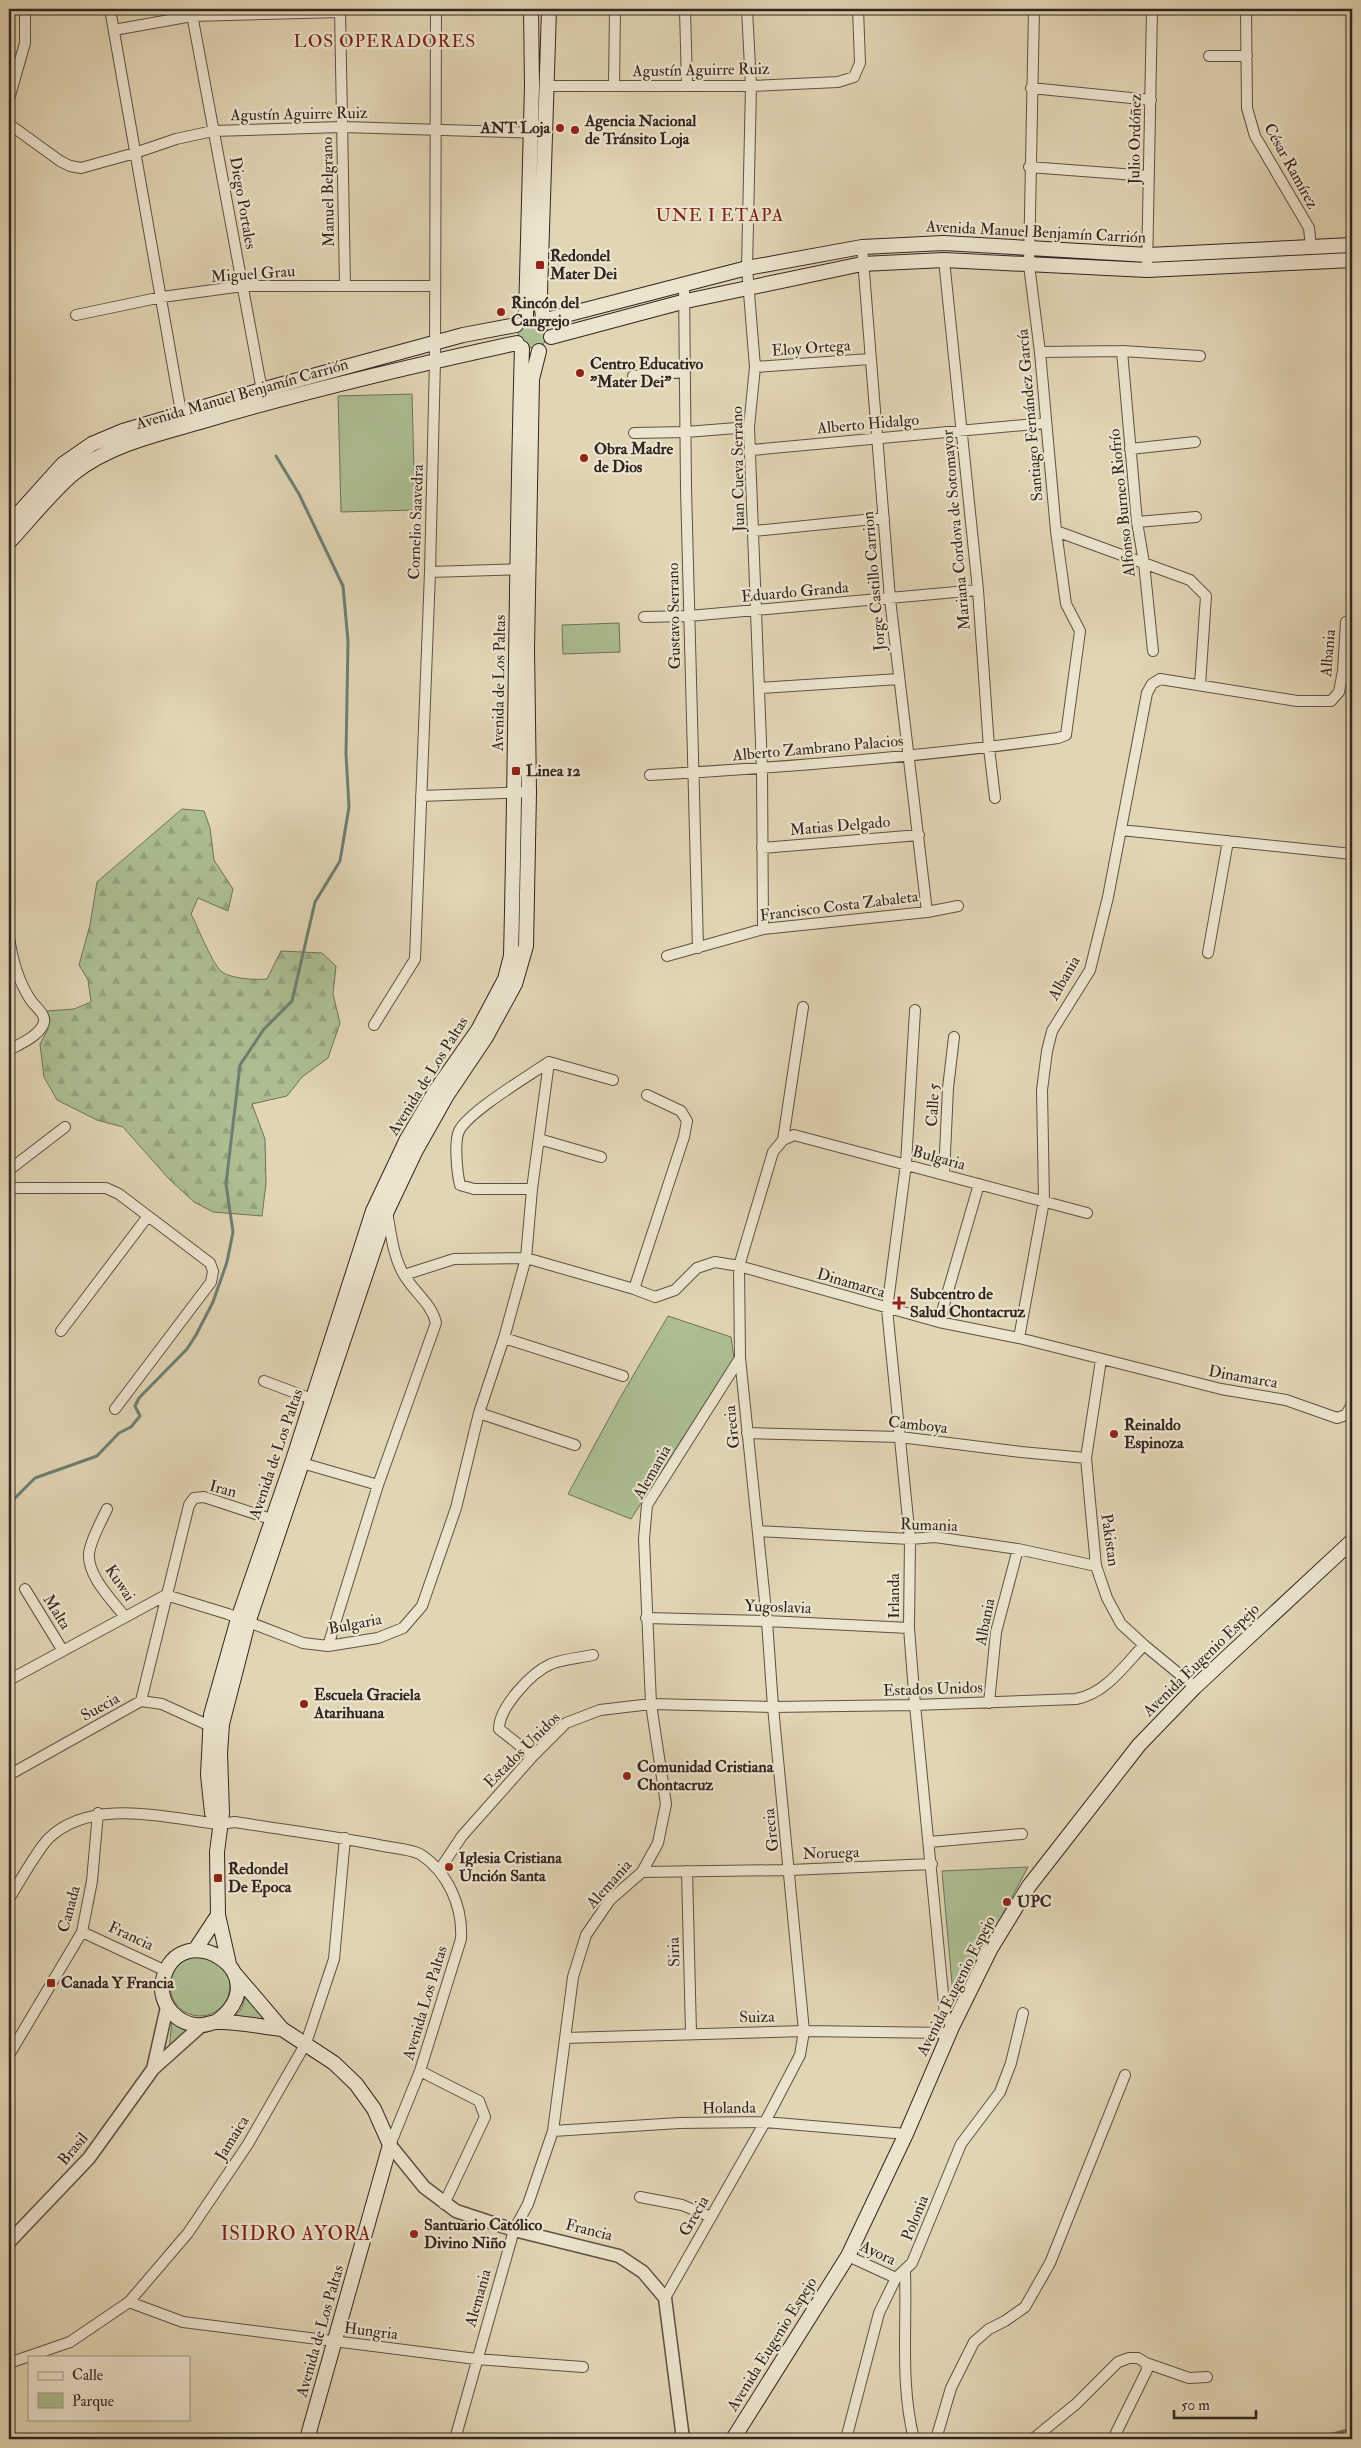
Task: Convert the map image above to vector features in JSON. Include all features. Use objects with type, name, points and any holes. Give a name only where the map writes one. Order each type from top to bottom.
[{"type":"main road","points":[[531,9],[532,86],[521,320],[514,337],[519,346],[527,351],[538,351],[549,343],[552,331],[545,319],[540,293],[549,9]]},
{"type":"main road","name":"Avenida Manuel Benjamín Carrión","points":[[545,319],[746,268],[862,247],[944,243],[1148,255],[1352,246]]},
{"type":"main road","name":"Avenida Manuel Benjamín Carrión","points":[[551,337],[748,286],[862,264],[944,260],[1147,270],[1352,260]]},
{"type":"main road","points":[[521,320],[538,315],[545,319]]},
{"type":"main road","name":"Avenida Manuel Benjamín Carrión","points":[[9,524],[62,464],[92,444],[123,431],[183,420],[435,343],[521,320]]},
{"type":"main road","name":"Avenida Manuel Benjamín Carrión","points":[[263,397],[435,360],[519,346]]},
{"type":"main road","name":"Avenida de Los Paltas","points":[[219,1824],[212,1813],[208,1775],[210,1726],[243,1621],[298,1462],[382,1207],[407,1139],[436,1090],[478,1030],[505,979],[511,956],[522,792],[526,414],[519,346]]},
{"type":"main road","name":"Avenida de Los Paltas","points":[[526,414],[538,351]]},
{"type":"main road","name":"Avenida Manuel Benjamín Carrión","points":[[9,542],[74,473],[127,445],[183,420]]},
{"type":"main road","name":"Avenida Eugenio Espejo","points":[[733,2439],[848,2256],[906,2134],[950,2030],[991,1948],[1029,1886],[1139,1745],[1196,1687],[1352,1541]]},
{"type":"main road","name":"Avenida de Los Paltas","points":[[233,1970],[218,1916],[219,1824],[222,1813],[220,1752],[222,1724],[243,1621]]},
{"type":"main road","points":[[195,1950],[218,1916]]},
{"type":"main road","points":[[195,1950],[214,1953],[233,1970],[238,1989],[235,2002],[228,2014],[216,2022],[202,2025],[182,2021],[167,2007],[162,1983],[166,1971],[173,1961],[183,1954],[195,1950]]},
{"type":"main road","name":"Francia","points":[[233,1970],[282,2029],[334,2063],[356,2084],[374,2109],[390,2145]]},
{"type":"main road","name":"Francia","points":[[216,2022],[282,2029]]},
{"type":"main road","name":"Avenida de Los Paltas","points":[[307,2439],[390,2145]]},
{"type":"street","points":[[9,99],[25,43],[25,9]]},
{"type":"street","points":[[110,9],[183,420]]},
{"type":"street","name":"Cornelio Saavedra","points":[[374,1025],[415,959],[430,572],[435,360],[436,9]]},
{"type":"street","points":[[614,86],[615,9]]},
{"type":"street","points":[[685,9],[687,85]]},
{"type":"street","name":"Juan Cueva Serrano","points":[[747,9],[751,86],[746,268],[755,368],[749,427],[752,450],[760,688],[763,929]]},
{"type":"street","name":"Agustín Aguirre Ruiz","points":[[548,86],[751,86],[838,82],[854,77],[860,63],[858,9]]},
{"type":"street","name":"Santiago Fernández García","points":[[989,748],[1058,738],[1066,735],[1080,631],[1066,604],[1056,531],[1040,352],[1029,264],[1029,168],[1034,9]]},
{"type":"street","name":"Julio Ordóñez","points":[[1147,270],[1152,9]]},
{"type":"street","name":"César Ramírez","points":[[1246,9],[1247,108],[1255,136],[1309,228],[1311,247]]},
{"type":"street","points":[[114,30],[191,12],[340,10]]},
{"type":"street","name":"Manuel Belgrano","points":[[340,10],[345,284]]},
{"type":"street","name":"Diego Portales","points":[[191,12],[263,397]]},
{"type":"street","points":[[1209,56],[1247,56]]},
{"type":"street","points":[[1031,88],[1151,100]]},
{"type":"street","name":"Agustín Aguirre Ruiz","points":[[9,124],[60,161],[70,166],[81,168],[176,139],[213,130],[342,127],[530,131],[546,133]]},
{"type":"street","points":[[1029,168],[1149,176]]},
{"type":"street","name":"Jorge Castillo Carrion","points":[[862,247],[890,599],[927,912]]},
{"type":"street","name":"Mariana Cordova de Sotomayor","points":[[944,260],[978,590],[989,748],[995,798]]},
{"type":"street","name":"Miguel Grau","points":[[76,315],[162,297],[243,286],[345,284],[434,286]]},
{"type":"street","name":"Gustavo Serrano","points":[[684,284],[686,301],[685,372],[689,616],[698,948]]},
{"type":"street","points":[[1040,352],[1122,351],[1200,356]]},
{"type":"street","name":"Alfonso Burneo Riofrío","points":[[1122,351],[1137,522],[1144,563],[1153,650]]},
{"type":"street","name":"Eloy Ortega","points":[[755,368],[870,359]]},
{"type":"street","points":[[633,376],[685,372]]},
{"type":"street","name":"Alberto Hidalgo","points":[[752,450],[1046,423]]},
{"type":"street","points":[[634,433],[686,432],[749,427]]},
{"type":"street","points":[[1130,449],[1195,442]]},
{"type":"street","points":[[1137,522],[1196,517]]},
{"type":"street","points":[[754,531],[884,518]]},
{"type":"street","points":[[1056,531],[1190,580],[1200,587],[1206,596],[1200,685]]},
{"type":"street","points":[[430,572],[524,569]]},
{"type":"street","name":"Eduardo Granda","points":[[644,617],[689,616],[978,590]]},
{"type":"street","name":"Albania","points":[[1019,1338],[1044,1201],[1042,1090],[1047,1051],[1052,1031],[1090,970],[1108,897],[1147,693],[1152,684],[1160,678],[1297,701],[1331,701],[1339,692],[1343,670],[1346,622]]},
{"type":"street","points":[[760,688],[899,679]]},
{"type":"street","name":"Alberto Zambrano Palacios","points":[[650,774],[762,769],[989,748]]},
{"type":"street","points":[[421,796],[522,792]]},
{"type":"street","points":[[1121,830],[1352,854]]},
{"type":"street","name":"Matias Delgado","points":[[762,848],[919,835]]},
{"type":"street","points":[[1208,953],[1228,841]]},
{"type":"street","name":"Francisco Costa Zabaleta","points":[[667,956],[763,929],[927,912],[958,906]]},
{"type":"street","points":[[9,938],[11,950],[24,985],[31,1000],[44,1018],[44,1024],[38,1031],[9,1050]]},
{"type":"street","points":[[783,1140],[803,1007]]},
{"type":"street","name":"Irlanda","points":[[915,1010],[906,1164],[887,1309],[910,1539],[909,1628],[915,1706],[932,1864],[945,2014],[950,2030]]},
{"type":"street","name":"Calle 5","points":[[944,1175],[948,1088],[954,1037]]},
{"type":"street","points":[[532,1189],[474,1189],[460,1185],[456,1172],[459,1131],[471,1117],[549,1062],[613,1080]]},
{"type":"street","name":"Bulgaria","points":[[166,1595],[303,1643],[328,1646],[378,1638],[403,1628],[422,1606],[456,1508],[479,1413],[504,1338],[526,1258],[532,1189],[549,1062]]},
{"type":"street","points":[[634,1289],[684,1136],[687,1121],[681,1111],[647,1095]]},
{"type":"street","points":[[9,1170],[65,1127]]},
{"type":"street","name":"Bulgaria","points":[[783,1140],[794,1135],[1087,1213]]},
{"type":"street","points":[[539,1139],[601,1157]]},
{"type":"street","name":"Grecia","points":[[665,2298],[766,2122],[800,2055],[804,2031],[773,1707],[767,1621],[740,1358],[739,1266],[773,1152],[783,1140]]},
{"type":"street","points":[[939,1322],[978,1184]]},
{"type":"street","points":[[9,1188],[106,1188],[119,1194],[210,1263],[213,1271],[211,1282],[115,1409]]},
{"type":"street","points":[[328,1646],[378,1485],[436,1323],[431,1310],[404,1275],[395,1255],[382,1207]]},
{"type":"street","points":[[61,1331],[148,1216]]},
{"type":"street","name":"Dinamarca","points":[[404,1275],[454,1258],[526,1258],[634,1289],[655,1298],[675,1290],[697,1268],[716,1262],[739,1266],[887,1309],[939,1322],[1019,1338],[1221,1389],[1286,1400],[1337,1418],[1346,1416],[1352,1404]]},
{"type":"street","points":[[504,1338],[623,1376]]},
{"type":"street","name":"Alemania","points":[[455,2439],[476,2359],[514,2230],[528,2204],[553,2131],[573,1977],[586,1935],[610,1900],[642,1872],[658,1844],[666,1804],[651,1704],[644,1539],[648,1505],[740,1358]]},
{"type":"street","name":"Pakistan","points":[[1101,1360],[1086,1458],[1096,1566],[1107,1598],[1121,1624],[1144,1646],[1196,1687]]},
{"type":"street","points":[[264,1381],[318,1402]]},
{"type":"street","points":[[479,1413],[575,1445]]},
{"type":"street","name":"Camboya","points":[[747,1433],[900,1437],[1086,1458]]},
{"type":"street","points":[[298,1462],[378,1485]]},
{"type":"street","name":"Iran","points":[[166,1595],[189,1505],[194,1498],[204,1497],[278,1521]]},
{"type":"street","name":"Kuwai","points":[[107,1509],[89,1551],[90,1563],[94,1573],[125,1617]]},
{"type":"street","name":"Rumania","points":[[758,1531],[910,1539],[936,1537],[1018,1549],[1096,1566]]},
{"type":"street","name":"Albania","points":[[989,1703],[996,1632],[1018,1549]]},
{"type":"street","name":"Malta","points":[[25,1589],[63,1651]]},
{"type":"street","points":[[9,1680],[166,1595]]},
{"type":"street","points":[[141,1701],[166,1595]]},
{"type":"street","name":"Yugoslavia","points":[[646,1618],[767,1621],[909,1628]]},
{"type":"street","name":"Estados Unidos","points":[[440,1869],[462,1836],[533,1756],[566,1723],[600,1710],[651,1704],[773,1707],[915,1706],[1090,1696],[1102,1688],[1144,1646]]},
{"type":"street","points":[[533,1756],[499,1729],[499,1724],[509,1704],[525,1682],[550,1665],[593,1654]]},
{"type":"street","name":"Suecia","points":[[9,1775],[141,1701],[162,1704],[210,1726]]},
{"type":"street","points":[[9,1898],[49,1838],[72,1824],[98,1813],[117,1812],[219,1824],[235,1822],[345,1838],[418,1853],[440,1869]]},
{"type":"street","name":"Canada","points":[[9,2055],[82,1932],[92,1881],[98,1813]]},
{"type":"street","points":[[929,1842],[1022,1834]]},
{"type":"street","name":"Jamaica","points":[[29,2356],[70,2342],[129,2302],[193,2225],[248,2144],[306,2043],[334,1959],[345,1838]]},
{"type":"street","name":"Noruega","points":[[642,1872],[790,1870],[932,1864]]},
{"type":"street","name":"Avenida Los Paltas","points":[[390,2145],[420,2071],[461,1939],[462,1926],[459,1910],[440,1869]]},
{"type":"street","name":"Siria","points":[[687,1871],[691,2033]]},
{"type":"street","name":"Francia","points":[[82,1932],[166,1971]]},
{"type":"street","name":"Brasil","points":[[153,2069],[167,2007]]},
{"type":"street","name":"Polonia","points":[[846,2439],[879,2313],[896,2278],[912,2263],[961,2144],[1000,2092],[1011,2063],[1023,2013]]},
{"type":"street","name":"Brasil","points":[[9,2242],[89,2158],[153,2069],[202,2025]]},
{"type":"street","name":"Suiza","points":[[565,2038],[691,2033],[950,2030]]},
{"type":"street","points":[[420,2071],[479,2101],[485,2117],[444,2204]]},
{"type":"street","points":[[936,2439],[951,2388],[974,2342],[989,2328],[1005,2321],[1025,2307],[1046,2271],[1125,2075]]},
{"type":"street","name":"Holanda","points":[[553,2131],[679,2123],[766,2122],[906,2134]]},
{"type":"street","name":"Francia","points":[[390,2145],[424,2187],[444,2204],[456,2211],[514,2230],[619,2256],[643,2272],[665,2298]]},
{"type":"street","points":[[640,2197],[682,2205],[711,2217]]},
{"type":"street","name":"Ayora","points":[[848,2256],[896,2278]]},
{"type":"street","points":[[905,2271],[906,2398],[914,2439]]},
{"type":"street","points":[[665,2298],[683,2439]]},
{"type":"street","name":"Hungria","points":[[129,2302],[183,2322],[476,2359],[583,2367]]},
{"type":"street","name":"Jamaica","points":[[9,2363],[28,2356]]},
{"type":"street","points":[[1033,2439],[1076,2404],[1118,2362],[1129,2358],[1138,2358],[1146,2363],[1189,2378],[1207,2377]]},
{"type":"street","points":[[1113,2439],[1142,2382],[1147,2370],[1146,2363]]},
{"type":"green space","points":[[533,318],[539,319],[547,327],[547,339],[539,347],[533,348],[527,347],[519,339],[518,333],[519,327],[527,319]]},
{"type":"green space","points":[[412,394],[415,510],[341,512],[338,396]]},
{"type":"green space","points":[[619,623],[620,652],[563,654],[562,625]]},
{"type":"green space","points":[[182,809],[204,811],[210,828],[214,860],[233,889],[228,911],[198,898],[191,914],[218,968],[226,974],[238,978],[267,979],[281,951],[322,953],[336,966],[333,994],[340,1023],[328,1058],[302,1077],[287,1096],[252,1104],[265,1139],[266,1183],[262,1216],[213,1212],[194,1202],[169,1179],[123,1127],[97,1120],[57,1100],[44,1077],[40,1044],[48,1029],[47,1011],[74,1009],[91,1002],[88,980],[79,965],[90,925],[97,882]]},
{"type":"green space","points":[[668,1316],[731,1337],[734,1358],[631,1519],[568,1494],[620,1398]]},
{"type":"green space","points":[[1028,1867],[954,2006],[942,1871]]},
{"type":"green space","points":[[200,1956],[217,1961],[225,1969],[230,1986],[225,2003],[217,2011],[200,2016],[183,2011],[175,2003],[170,1986],[175,1969],[183,1961]]},
{"type":"green space","points":[[245,1992],[267,2020],[231,2019],[242,2007]]},
{"type":"green space","points":[[172,2021],[176,2026],[193,2030],[169,2049]]},
{"type":"waterway","points":[[9,1504],[35,1478],[97,1456],[119,1433],[131,1427],[140,1416],[135,1406],[139,1398],[187,1349],[213,1302],[227,1262],[233,1232],[226,1184],[240,1065],[264,1029],[292,1001],[315,902],[340,861],[349,807],[346,754],[348,641],[343,586],[299,494],[276,456]]},
{"type":"waterway","points":[[1315,2439],[1347,2430],[1352,2423]]},
{"type":"place","name":"ANT Loja","points":[[560,128]]},
{"type":"place","name":"Agencia Nacional de Tránsito Loja","points":[[575,130]]},
{"type":"place","name":"Redondel Mater Dei","points":[[540,265]]},
{"type":"place","name":"Rincón del Cangrejo","points":[[501,312]]},
{"type":"place","name":"Centro Educativo \"Mater Dei\"","points":[[580,373]]},
{"type":"place","name":"Obra Madre de Dios","points":[[584,458]]},
{"type":"place","name":"Linea 12","points":[[516,771]]},
{"type":"place","name":"Subcentro de Salud Chontacruz","points":[[899,1303]]},
{"type":"place","name":"Reinaldo Espinoza","points":[[1114,1434]]},
{"type":"place","name":"Escuela Graciela Atarihuana","points":[[304,1704]]},
{"type":"place","name":"Comunidad Cristiana Chontacruz","points":[[627,1776]]},
{"type":"place","name":"Iglesia Cristiana Unción Santa","points":[[449,1867]]},
{"type":"place","name":"Redondel De Epoca","points":[[218,1878]]},
{"type":"place","name":"UPC","points":[[1007,1902]]},
{"type":"place","name":"Canada Y Francia","points":[[51,1983]]},
{"type":"place","name":"Santuario Católico Divino Niño","points":[[414,2234]]},
{"type":"district","name":"LOS OPERADORES","points":[[385,41]]},
{"type":"district","name":"UNE I ETAPA","points":[[720,215]]},
{"type":"district","name":"ISIDRO AYORA","points":[[296,2234]]}]
